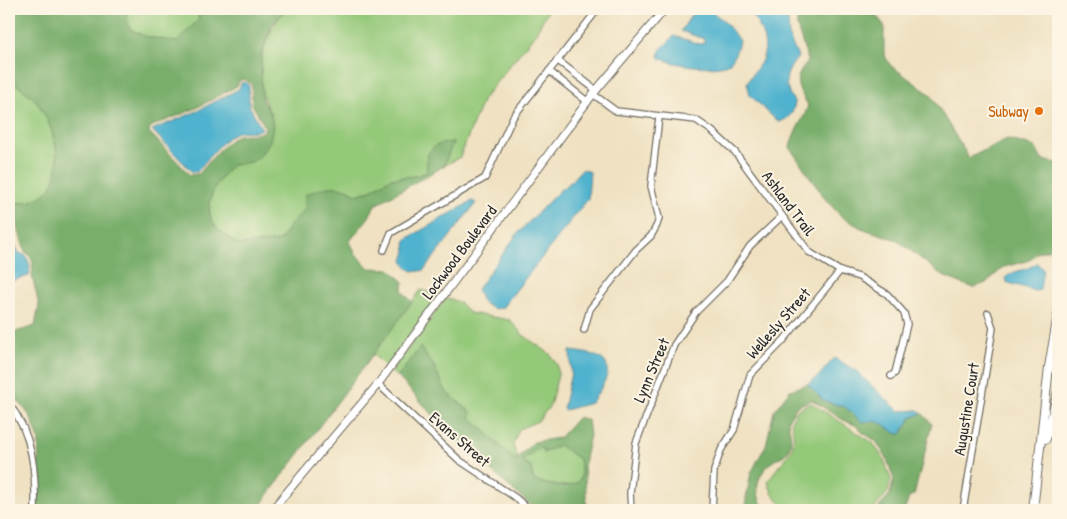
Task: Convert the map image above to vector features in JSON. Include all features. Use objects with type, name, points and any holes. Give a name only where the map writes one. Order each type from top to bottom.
[{"type":"main road","points":[[1032,510],[1039,465],[1049,367],[1058,315]]},
{"type":"main road","points":[[1039,465],[1058,392]]},
{"type":"street","points":[[384,250],[391,233],[485,178],[512,117],[598,9]]},
{"type":"street","name":"Lockwood Boulevard","points":[[272,510],[378,384],[595,92],[665,9]]},
{"type":"street","name":"Ashland Trail","points":[[557,60],[616,111],[696,120],[712,131],[735,152],[809,252],[840,271],[858,277],[887,294],[904,313],[907,324],[895,372],[891,376]]},
{"type":"street","points":[[549,71],[588,102]]},
{"type":"street","points":[[584,330],[590,309],[636,250],[651,236],[657,226],[659,218],[651,186],[660,117]]},
{"type":"street","name":"Lynn Street","points":[[631,510],[630,493],[636,443],[674,345],[696,312],[727,280],[750,246],[782,216]]},
{"type":"street","name":"Wellesly Street","points":[[712,510],[714,471],[722,450],[734,430],[750,375],[801,320],[840,271]]},
{"type":"street","name":"Augustine Court","points":[[963,510],[993,328],[988,312]]},
{"type":"street","name":"Evans Street","points":[[378,384],[459,460],[516,498],[529,510]]},
{"type":"street","points":[[9,404],[29,441],[36,477],[35,510]]},
{"type":"green space","points":[[9,9],[131,9],[126,15],[130,29],[144,36],[177,42],[199,19],[196,9],[286,9],[272,25],[261,55],[262,100],[271,114],[273,126],[270,141],[260,156],[252,162],[232,165],[218,183],[211,198],[210,213],[214,225],[238,245],[280,241],[290,225],[305,209],[305,195],[319,189],[338,187],[357,195],[371,190],[391,178],[417,176],[427,172],[427,158],[431,150],[439,144],[453,142],[444,166],[375,205],[369,217],[350,241],[355,253],[369,268],[390,269],[404,282],[402,291],[412,302],[257,510],[37,510],[39,439],[30,416],[9,389],[9,334],[35,326],[39,305],[32,276],[33,263],[29,254],[25,252],[18,228],[16,203],[34,200],[46,193],[54,181],[57,168],[57,153],[48,122],[41,108],[31,96],[9,80]],"holes":[[[245,79],[252,85],[252,104],[265,127],[264,131],[232,138],[199,174],[190,175],[149,132],[150,127],[194,109],[237,86],[239,81]]]},
{"type":"green space","points":[[131,9],[196,9],[199,19],[177,42],[144,36],[130,29],[126,15]]},
{"type":"green space","points":[[286,9],[549,9],[535,34],[483,99],[460,157],[444,166],[453,142],[427,172],[417,176],[391,178],[371,190],[357,195],[348,189],[305,209],[290,225],[280,241],[238,245],[214,226],[210,215],[211,199],[221,176],[231,165],[260,156],[271,114],[261,87],[261,59],[270,32]]},
{"type":"green space","points":[[797,9],[871,9],[884,25],[884,54],[890,65],[931,95],[969,158],[1007,139],[1035,147],[1042,160],[1058,163],[1057,247],[1036,253],[1030,260],[1004,267],[986,283],[973,288],[943,276],[897,240],[861,228],[842,217],[826,200],[790,148],[808,105],[798,83],[800,74],[808,61],[797,26]]},
{"type":"green space","points":[[9,80],[31,96],[41,108],[54,137],[57,168],[54,181],[47,193],[34,200],[16,203],[17,213],[9,216]]},
{"type":"green space","points":[[421,290],[439,296],[386,367],[372,354]]},
{"type":"green space","points":[[446,298],[459,302],[469,313],[510,320],[523,335],[550,354],[557,365],[558,375],[550,406],[538,421],[519,429],[513,445],[517,458],[515,460],[470,417],[472,413],[447,393],[433,365],[420,348],[398,377],[391,372]]},
{"type":"green space","points":[[420,347],[433,365],[447,393],[472,413],[470,417],[515,460],[534,442],[559,438],[578,417],[588,420],[590,435],[584,463],[587,510],[536,510],[456,440],[398,377]],"holes":[[[559,445],[579,459],[582,475],[579,481],[568,486],[552,485],[533,479],[532,468],[522,461],[536,450],[543,448],[543,453]]]},
{"type":"green space","points":[[808,384],[824,401],[845,407],[862,421],[879,421],[897,434],[901,434],[911,418],[922,413],[932,424],[914,495],[910,496],[904,510],[877,510],[890,494],[894,479],[886,457],[876,441],[862,432],[857,426],[843,420],[812,400],[797,406],[788,420],[791,440],[788,451],[766,467],[759,479],[759,498],[766,510],[746,510],[746,498],[751,473],[766,445],[774,411],[790,390]]},
{"type":"green space","points":[[811,403],[873,443],[883,458],[891,479],[888,492],[873,510],[788,510],[773,495],[768,482],[792,449],[793,433],[791,421],[798,409]]},
{"type":"green space","points":[[559,445],[579,459],[581,475],[579,481],[567,486],[560,486],[533,479],[532,468],[522,461],[536,449],[543,448],[544,453]]},
{"type":"water","points":[[747,9],[772,9],[788,20],[789,37],[798,57],[787,74],[786,80],[788,90],[795,103],[794,107],[789,116],[782,121],[778,122],[750,95],[747,83],[762,60],[765,46],[762,32]]},
{"type":"water","points":[[703,10],[719,17],[739,41],[736,53],[731,61],[715,67],[705,67],[683,65],[659,57],[660,50],[674,36],[700,44],[704,43],[704,39],[681,31],[692,14]]},
{"type":"water","points":[[246,82],[249,86],[249,105],[262,129],[238,132],[230,136],[214,151],[197,172],[192,172],[152,130],[195,112],[239,89],[241,83]]},
{"type":"water","points":[[583,169],[590,172],[588,199],[502,308],[493,309],[482,302],[477,289],[518,233]]},
{"type":"water","points":[[472,201],[476,203],[424,270],[414,271],[409,269],[403,261],[406,251],[405,242],[408,238]]},
{"type":"water","points":[[9,232],[19,253],[26,256],[30,265],[29,276],[14,280],[9,284]]},
{"type":"water","points":[[1037,263],[1043,269],[1040,290],[1035,291],[1006,282],[1005,278],[1009,275]]},
{"type":"water","points":[[570,351],[596,356],[607,365],[607,372],[605,381],[591,403],[565,410],[563,409],[571,373]]},
{"type":"water","points":[[834,358],[855,370],[899,411],[918,410],[922,413],[911,418],[901,434],[893,432],[877,422],[862,422],[845,407],[824,401],[807,384],[817,378]]},
{"type":"place","name":"Subway","points":[[1039,111]]}]
